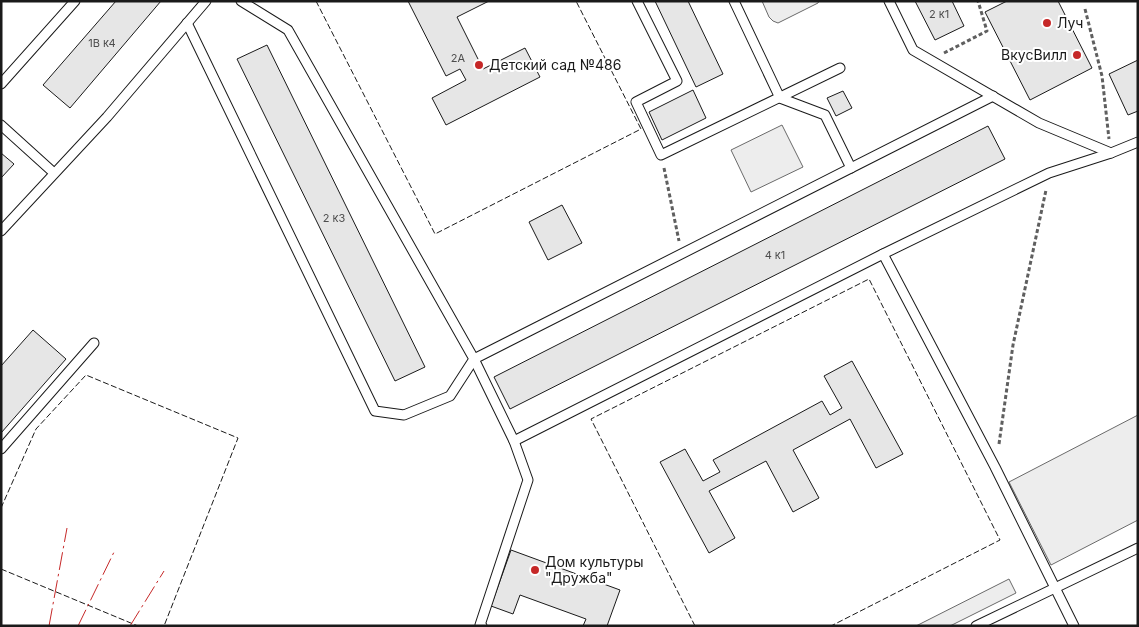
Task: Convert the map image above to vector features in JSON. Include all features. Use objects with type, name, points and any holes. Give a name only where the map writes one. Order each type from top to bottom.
[{"type":"lane","points":[[1,84],[75,1]]},
{"type":"lane","points":[[1,231],[107,117],[206,1]]},
{"type":"lane","points":[[241,1],[288,30],[474,359],[514,441],[528,480],[480,625],[482,626]]},
{"type":"lane","points":[[637,1],[677,81],[636,102],[662,156],[840,68]]},
{"type":"lane","points":[[734,1],[780,98],[825,115],[851,168]]},
{"type":"lane","points":[[889,1],[913,50],[1039,123],[1111,153]]},
{"type":"lane","points":[[187,23],[375,411],[404,415],[450,396],[474,359],[993,96]]},
{"type":"lane","points":[[1,125],[54,173]]},
{"type":"lane","points":[[514,441],[882,254],[1049,174],[1138,142]]},
{"type":"lane","points":[[882,254],[995,467],[1074,626]]},
{"type":"lane","points":[[1,449],[94,343]]},
{"type":"lane","points":[[976,626],[1138,548]]},
{"type":"path","points":[[930,60],[987,31],[980,2]]},
{"type":"path","points":[[1085,9],[1102,76],[1111,153]]},
{"type":"path","points":[[662,156],[682,254]]},
{"type":"path","points":[[995,467],[1013,345],[1049,174]]},
{"type":"shaded area","points":[[762,1],[819,1],[778,23],[769,17]]},
{"type":"shaded area","points":[[782,125],[803,167],[751,192],[731,150]]},
{"type":"shaded area","points":[[1138,415],[1138,520],[1051,565],[1009,482]]},
{"type":"shaded area","points":[[1009,579],[1016,593],[950,626],[916,626]]},
{"type":"building","points":[[116,1],[161,1],[70,108],[43,85]]},
{"type":"building","name":"Детский сад №486","points":[[408,1],[489,1],[457,17],[483,69],[525,48],[540,77],[446,125],[432,98],[466,80],[460,69],[446,76]]},
{"type":"building","points":[[655,1],[688,1],[723,74],[696,87]]},
{"type":"building","points":[[915,1],[952,1],[964,26],[935,40]]},
{"type":"building","points":[[1007,1],[1058,1],[1092,68],[1030,100],[985,12]]},
{"type":"building","points":[[267,45],[425,367],[395,381],[237,59]]},
{"type":"building","points":[[1138,60],[1138,111],[1128,115],[1109,74]]},
{"type":"building","points":[[693,90],[706,118],[662,140],[649,112]]},
{"type":"building","points":[[843,91],[852,108],[836,116],[827,98]]},
{"type":"building","points":[[988,126],[1005,159],[510,409],[494,377]]},
{"type":"building","points":[[1,153],[14,164],[1,178]]},
{"type":"building","points":[[562,205],[582,243],[548,260],[529,222]]},
{"type":"building","points":[[33,330],[66,359],[1,433],[1,366]]},
{"type":"building","points":[[852,361],[903,454],[876,468],[850,419],[793,450],[819,498],[793,512],[766,461],[709,491],[735,538],[709,553],[660,462],[685,449],[703,481],[720,472],[713,460],[822,401],[830,415],[842,408],[824,376]]},
{"type":"building","name":"Дом культуры \"Дружба\"","points":[[511,550],[620,590],[607,626],[583,626],[586,619],[520,595],[513,614],[491,606]]},
{"type":"fence","points":[[316,1],[435,234],[641,129],[576,1]]},
{"type":"fence","points":[[695,626],[591,419],[869,279],[1000,540],[831,626]]},
{"type":"fence","points":[[1,508],[36,429],[86,375],[238,438],[164,626]]},
{"type":"fence","points":[[1,569],[138,626]]},
{"type":"power","points":[[49,626],[67,528]]},
{"type":"power","points":[[78,626],[115,550]]},
{"type":"power","points":[[130,626],[164,571]]},
{"type":"place","name":"Луч","points":[[1047,23]]},
{"type":"place","name":"ВкусВилл","points":[[1077,55]]},
{"type":"place","name":"Детский сад №486","points":[[479,65]]},
{"type":"place","name":"Дом культуры \"Дружба\"","points":[[535,570]]}]
